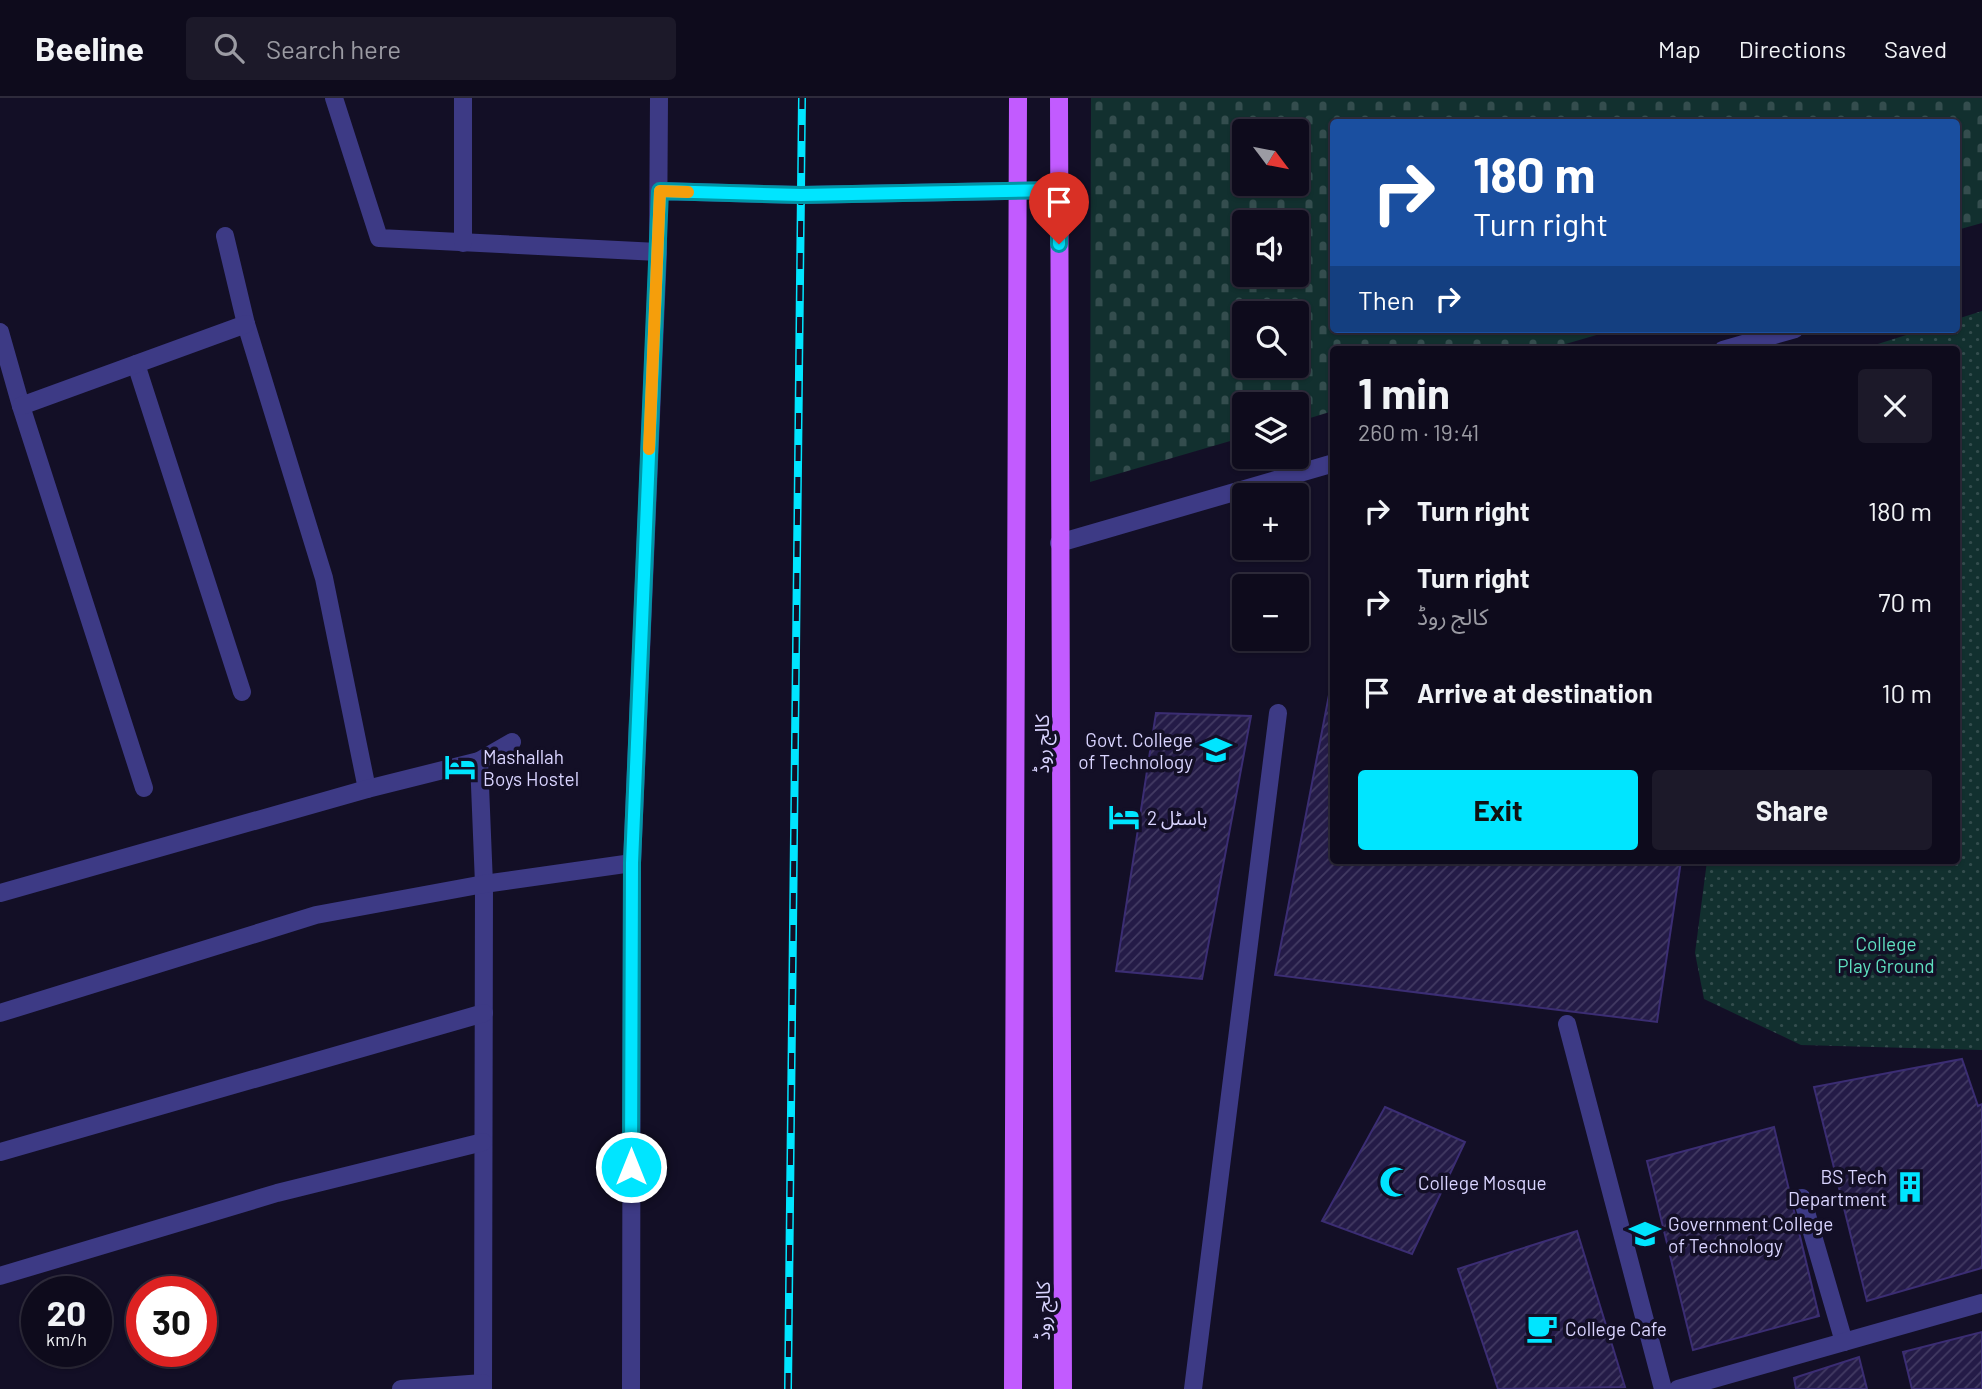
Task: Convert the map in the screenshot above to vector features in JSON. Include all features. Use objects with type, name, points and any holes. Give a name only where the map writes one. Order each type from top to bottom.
[{"type":"main road","name":"کالج روڈ","points":[[1013,1389],[1018,98]]},
{"type":"main road","name":"کالج روڈ","points":[[1059,98],[1063,1389]]},
{"type":"street","points":[[334,98],[379,238],[658,252]]},
{"type":"street","points":[[463,98],[463,243]]},
{"type":"street","points":[[631,1389],[632,863],[658,252],[659,98]]},
{"type":"street","points":[[660,191],[801,195],[1059,190]]},
{"type":"street","points":[[225,236],[246,324],[324,578],[367,789]]},
{"type":"street","points":[[21,406],[246,324]]},
{"type":"street","points":[[0,332],[21,406],[144,788]]},
{"type":"street","points":[[1737,346],[1781,333]]},
{"type":"street","points":[[136,364],[242,692]]},
{"type":"street","points":[[1059,543],[1330,464]]},
{"type":"street","points":[[1193,1389],[1278,713]]},
{"type":"street","points":[[0,893],[367,789],[479,761],[512,742]]},
{"type":"street","points":[[401,1389],[483,1386],[484,884],[479,761]]},
{"type":"street","points":[[0,1013],[316,915],[484,884],[632,863]]},
{"type":"street","points":[[0,1152],[484,1013]]},
{"type":"street","points":[[1567,1024],[1662,1389]]},
{"type":"street","points":[[0,1276],[276,1194],[483,1142]]},
{"type":"street","points":[[1802,1198],[1844,1342]]},
{"type":"street","points":[[1678,1389],[1982,1303]]},
{"type":"green space","points":[[1091,98],[1982,98],[1982,223],[1960,229],[1960,119],[1330,119],[1330,333],[1603,333],[1559,346],[1330,346],[1330,412],[1309,418],[1309,392],[1232,392],[1232,441],[1090,482]]},
{"type":"green space","name":"College Play Ground","points":[[1982,311],[1982,1050],[1801,1045],[1704,999],[1695,953],[1707,864],[1960,864],[1960,346],[1872,346],[1912,333],[1960,333],[1960,318]]},
{"type":"building","points":[[1330,690],[1330,864],[1681,864],[1657,1022],[1275,975]]},
{"type":"building","name":"ہاسٹل 2","points":[[1156,713],[1251,716],[1202,979],[1116,971]]},
{"type":"building","name":"BS Tech Department","points":[[1962,1059],[1978,1106],[1982,1104],[1982,1268],[1867,1301],[1814,1087]]},
{"type":"building","name":"College Mosque","points":[[1385,1107],[1465,1142],[1412,1254],[1322,1221]]},
{"type":"building","points":[[1774,1127],[1819,1316],[1693,1350],[1647,1161]]},
{"type":"building","name":"College Cafe","points":[[1577,1231],[1625,1387],[1498,1389],[1458,1269]]},
{"type":"building","points":[[1982,1332],[1982,1389],[1912,1389],[1903,1352]]},
{"type":"building","points":[[1859,1357],[1867,1389],[1796,1389],[1794,1378]]},
{"type":"railway","points":[[788,1389],[802,98]]},
{"type":"slow traffic","points":[[649,449],[660,191],[688,192]]},
{"type":"place","name":"Govt. College of Technology","points":[[1216,750]]},
{"type":"place","name":"Mashallah Boys Hostel","points":[[460,767]]},
{"type":"place","name":"ہاسٹل 2","points":[[1124,817]]},
{"type":"place","name":"College Mosque","points":[[1395,1182]]},
{"type":"place","name":"BS Tech Department","points":[[1910,1187]]},
{"type":"place","name":"Government College of Technology","points":[[1645,1234]]},
{"type":"place","name":"College Cafe","points":[[1542,1328]]},
{"type":"route","points":[[631,1167],[632,863],[660,191],[801,195],[1059,190],[1059,244]]}]
